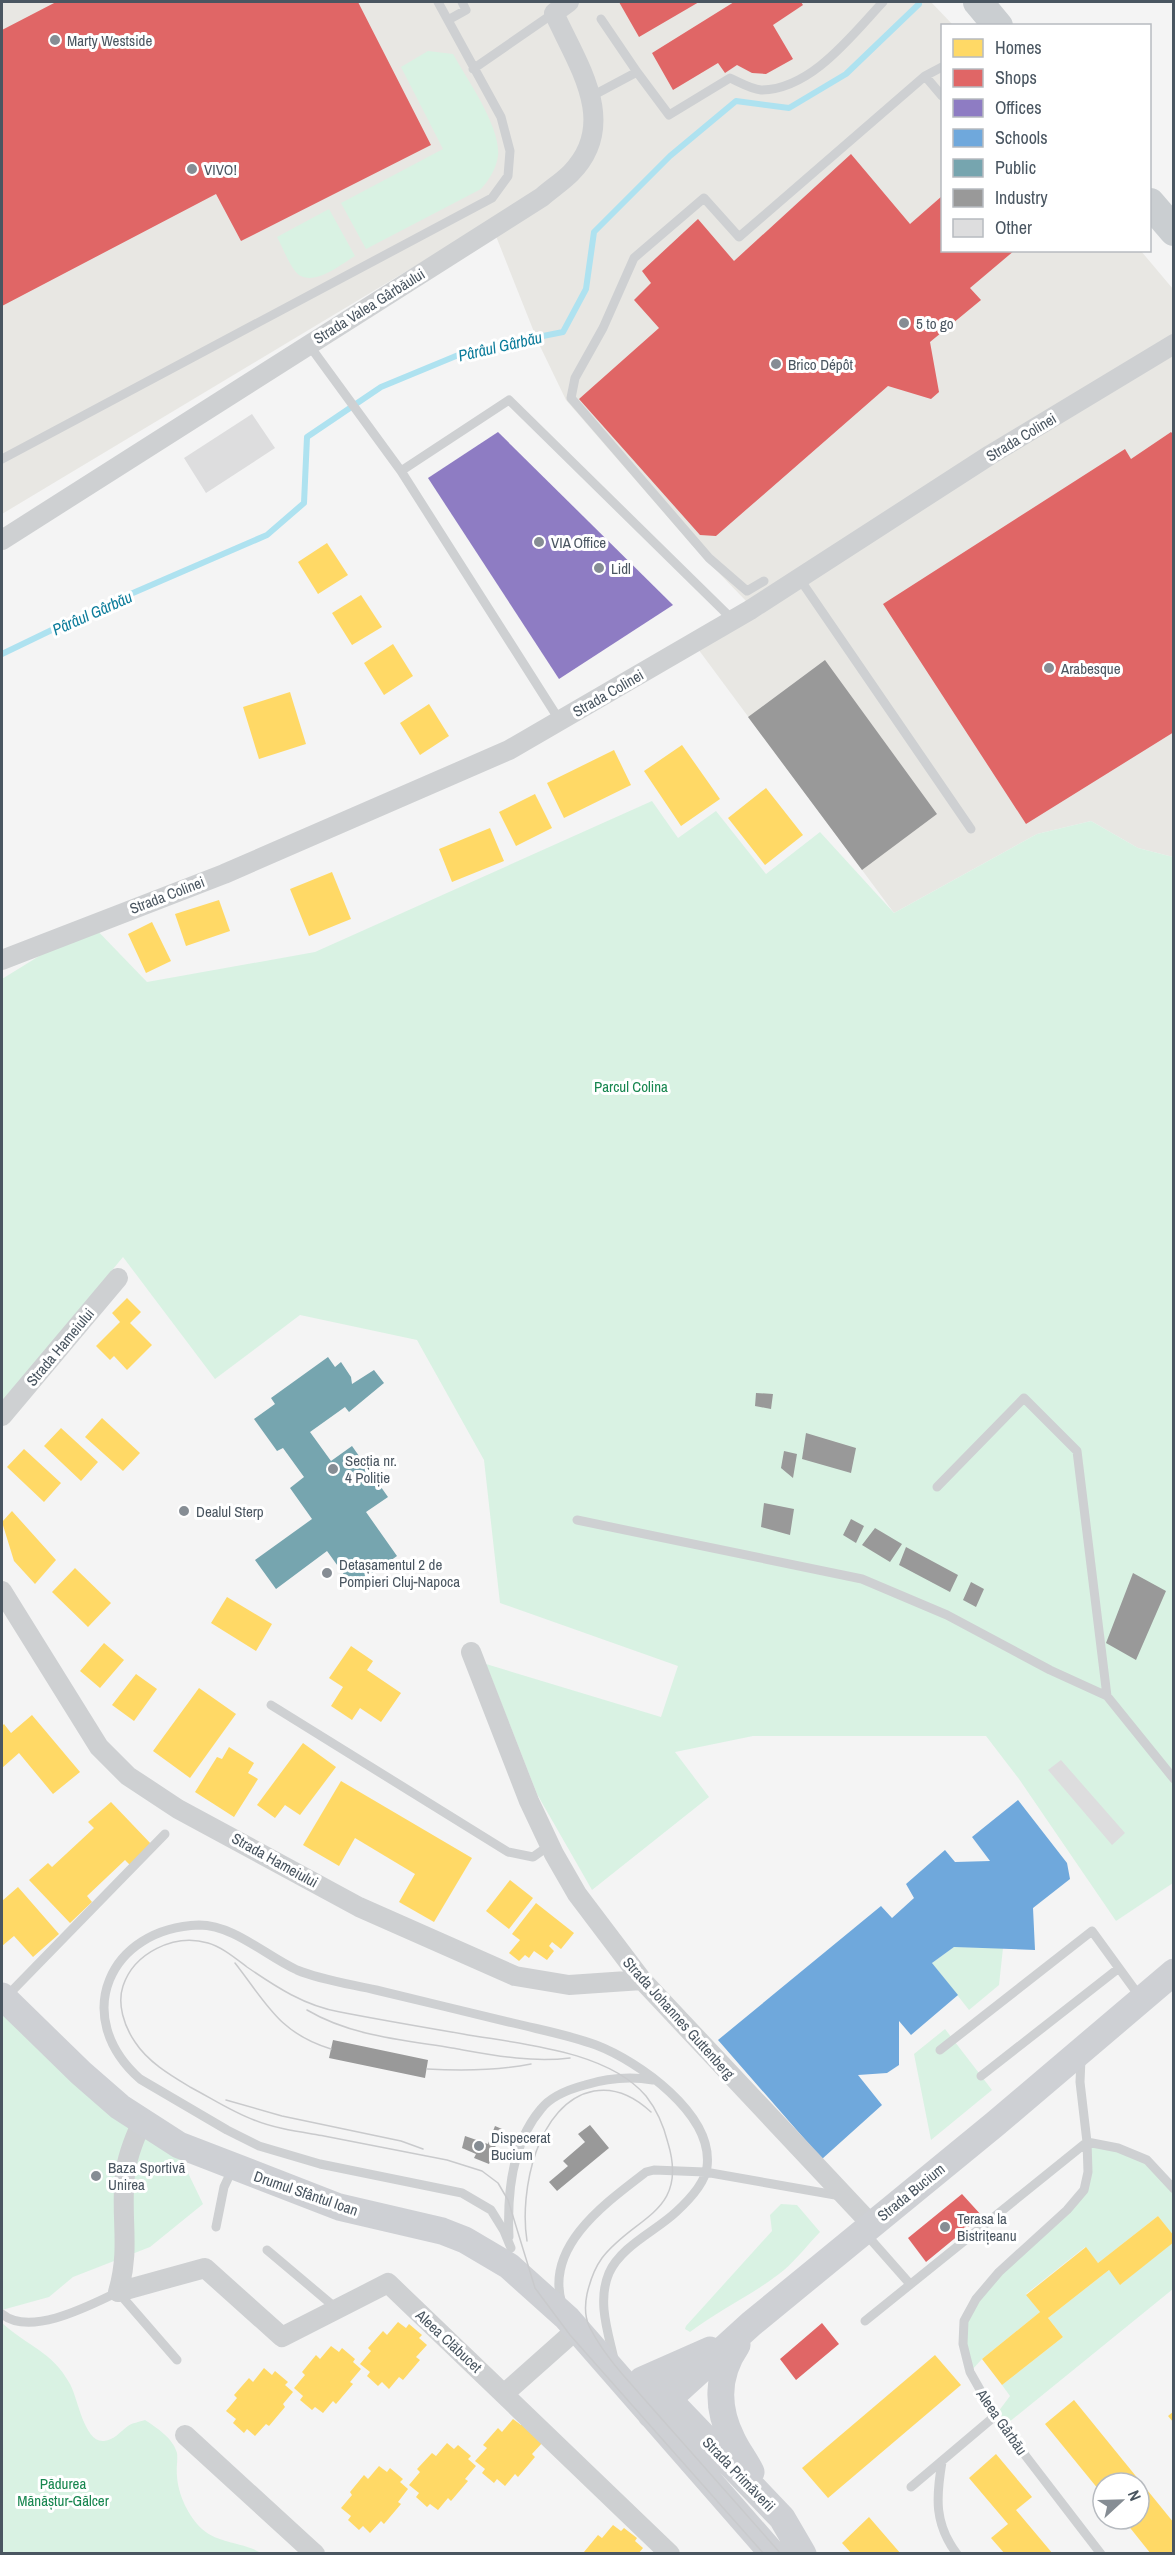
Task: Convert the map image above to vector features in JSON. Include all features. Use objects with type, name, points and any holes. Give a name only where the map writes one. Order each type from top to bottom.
[{"type":"main road","points":[[978,2],[996,24]]},
{"type":"main road","points":[[1151,205],[1173,231]]},
{"type":"main road","name":"Strada Bucium","points":[[660,2407],[751,2324],[995,2124],[1173,1972]]},
{"type":"main road","name":"Drumul Sfântul Ioan","points":[[3,1998],[120,2107],[179,2145],[233,2168],[339,2207],[442,2231],[492,2255],[524,2278],[572,2323],[616,2373],[660,2407]]},
{"type":"main road","points":[[616,2373],[642,2380],[709,2351],[751,2324]]},
{"type":"main road","points":[[751,2324],[733,2350],[721,2377],[719,2401],[732,2440],[746,2461],[765,2500]]},
{"type":"main road","points":[[642,2380],[660,2407]]},
{"type":"main road","name":"Strada Primăverii","points":[[660,2407],[783,2518],[803,2553]]},
{"type":"main road","name":"Strada Primăverii","points":[[660,2407],[773,2553]]},
{"type":"street","name":"Strada Valea Gârbăului","points":[[2,540],[542,197],[571,173],[590,146],[595,120],[592,96],[561,7]]},
{"type":"street","name":"Strada Colinei","points":[[2,960],[224,874],[509,750],[733,620],[990,455],[1173,344]]},
{"type":"street","name":"Strada Hameiului","points":[[2,1416],[118,1278]]},
{"type":"street","name":"Strada Hameiului","points":[[2,1591],[99,1747],[128,1776],[178,1809],[359,1907],[515,1976],[569,1985],[642,1980]]},
{"type":"street","name":"Strada Johannes Guttenberg","points":[[471,1652],[529,1801],[577,1894],[642,1980],[846,2197],[867,2228]]},
{"type":"street","points":[[118,2292],[126,2249],[124,2177],[131,2147],[142,2122]]},
{"type":"street","name":"Aleea Clăbucet","points":[[118,2292],[205,2268],[282,2337],[388,2283],[670,2553]]},
{"type":"street","points":[[505,2393],[572,2323]]},
{"type":"street","points":[[185,2435],[315,2553]]},
{"type":"lane","points":[[2,459],[492,198],[508,176],[510,151],[501,117],[438,2]]},
{"type":"lane","points":[[448,20],[466,10],[462,2]]},
{"type":"lane","points":[[601,19],[669,115],[730,78],[759,90],[789,85],[831,59],[883,2]]},
{"type":"lane","points":[[473,69],[561,7]]},
{"type":"lane","points":[[764,581],[747,591],[709,558],[571,398],[575,378],[603,328],[634,258],[704,198],[739,237],[925,76],[941,68]]},
{"type":"lane","points":[[592,96],[637,72]]},
{"type":"lane","points":[[925,76],[941,95]]},
{"type":"lane","points":[[309,345],[340,384],[401,471],[560,721]]},
{"type":"lane","points":[[401,471],[509,400],[733,620]]},
{"type":"lane","points":[[799,578],[971,829]]},
{"type":"lane","points":[[937,1487],[1024,1398],[1077,1451],[1107,1696]]},
{"type":"lane","points":[[578,1520],[862,1579],[946,1615],[1050,1670],[1107,1696],[1173,1779]]},
{"type":"lane","points":[[271,1705],[508,1852],[532,1857],[550,1845]]},
{"type":"lane","points":[[3,1998],[165,1834]]},
{"type":"lane","points":[[524,2278],[501,2225],[491,2210],[462,2193],[320,2164],[260,2146],[227,2130],[140,2079],[130,2071],[118,2053],[109,2036],[105,2017],[106,1983],[119,1961],[129,1951],[160,1934],[198,1925],[218,1926],[308,1974],[582,2039],[629,2059],[653,2080],[672,2092],[694,2122],[707,2155],[705,2172],[703,2179],[682,2206],[622,2255],[609,2273],[604,2296],[604,2313],[616,2373]]},
{"type":"lane","points":[[940,2050],[1092,1932],[1141,1999]]},
{"type":"lane","points":[[981,2076],[1119,1968]]},
{"type":"lane","points":[[1082,2048],[1080,2082],[1088,2142]]},
{"type":"lane","points":[[511,2248],[508,2200],[513,2169],[532,2122],[541,2108],[568,2090],[592,2082],[624,2077],[653,2080]]},
{"type":"lane","points":[[865,2321],[1088,2142],[1118,2148],[1147,2160],[1173,2189]]},
{"type":"lane","name":"Aleea Gârbău","points":[[1088,2142],[1088,2172],[1084,2190],[1073,2204],[999,2272],[976,2299],[964,2321],[963,2344],[970,2372],[995,2416],[1101,2553]]},
{"type":"lane","points":[[216,2227],[224,2187],[233,2168]]},
{"type":"lane","points":[[572,2323],[559,2289],[567,2251],[583,2226],[646,2172],[654,2170],[705,2172],[846,2197]]},
{"type":"lane","points":[[867,2228],[910,2284]]},
{"type":"lane","points":[[267,2250],[337,2309]]},
{"type":"lane","points":[[2,2314],[8,2319],[23,2323],[38,2322],[84,2308],[118,2292],[177,2360]]},
{"type":"lane","points":[[911,2487],[995,2416]]},
{"type":"lane","points":[[942,2462],[937,2514],[948,2542],[957,2553]]},
{"type":"shaded area","points":[[2,2],[931,2],[952,24],[941,24],[941,252],[1142,252],[1173,289],[1173,857],[1138,848],[1091,821],[1037,834],[894,913],[698,649],[746,601],[692,545],[566,400],[538,342],[490,221],[2,514]]},
{"type":"green space","points":[[428,51],[453,54],[475,90],[489,118],[498,144],[496,165],[481,189],[366,249],[341,203],[443,149],[401,67]]},
{"type":"green space","points":[[329,209],[355,256],[317,277],[301,276],[292,267],[277,237]]},
{"type":"green space","name":"Parcul Colina","points":[[652,801],[678,838],[716,811],[766,874],[820,832],[894,913],[1037,834],[1091,821],[1138,848],[1173,857],[1173,1883],[1116,1921],[1019,1779],[986,1736],[753,1736],[675,1752],[709,1797],[592,1890],[537,1794],[486,1664],[661,1717],[678,1666],[500,1603],[484,1460],[417,1340],[300,1315],[215,1379],[123,1257],[2,1403],[2,979],[91,924],[147,982],[315,952]]},
{"type":"green space","points":[[954,1947],[1003,1948],[999,1985],[969,2010],[932,1963]]},
{"type":"green space","name":"Baza Sportivă Unirea","points":[[2,1998],[176,2148],[203,2204],[150,2247],[73,2277],[49,2297],[2,2310]]},
{"type":"green space","points":[[945,2029],[992,2090],[931,2140],[914,2054]]},
{"type":"green space","points":[[1087,2142],[1147,2160],[1173,2189],[1173,2236],[1158,2216],[1098,2263],[1085,2247],[1026,2294],[1040,2312],[982,2359],[970,2372],[964,2321],[976,2299],[1084,2190]]},
{"type":"green space","points":[[781,2204],[797,2205],[820,2232],[789,2266],[773,2279],[690,2332],[685,2329],[772,2231],[770,2215]]},
{"type":"green space","points":[[1173,2242],[1173,2289],[1003,2427],[995,2416],[1010,2396],[1002,2385],[1063,2337],[1048,2318],[1109,2270],[1121,2284]]},
{"type":"green space","name":"Pădurea Mănăștur-Gălcer","points":[[2,2323],[47,2356],[63,2373],[70,2384],[82,2418],[91,2435],[97,2440],[104,2441],[111,2439],[130,2425],[145,2420],[164,2434],[175,2448],[179,2490],[188,2511],[197,2524],[216,2538],[261,2553],[2,2553]]},
{"type":"building: Homes","points":[[327,543],[348,575],[318,594],[298,562]]},
{"type":"building: Homes","points":[[361,595],[382,627],[352,645],[332,613]]},
{"type":"building: Homes","points":[[393,644],[413,676],[384,695],[364,663]]},
{"type":"building: Homes","points":[[290,692],[306,744],[259,759],[243,707]]},
{"type":"building: Homes","points":[[429,704],[449,736],[420,755],[400,723]]},
{"type":"building: Homes","points":[[682,745],[720,799],[681,826],[644,771]]},
{"type":"building: Homes","points":[[614,750],[631,785],[564,818],[547,783]]},
{"type":"building: Homes","points":[[766,788],[803,835],[765,865],[728,818]]},
{"type":"building: Homes","points":[[535,794],[552,828],[516,846],[499,812]]},
{"type":"building: Homes","points":[[490,828],[504,861],[452,882],[439,849]]},
{"type":"building: Homes","points":[[332,872],[351,919],[309,936],[290,889]]},
{"type":"building: Homes","points":[[219,900],[230,931],[186,946],[175,914]]},
{"type":"building: Homes","points":[[152,922],[171,961],[146,973],[128,934]]},
{"type":"building: Homes","points":[[127,1298],[141,1312],[130,1323],[152,1345],[127,1370],[114,1356],[110,1360],[96,1346],[120,1322],[112,1313]]},
{"type":"building: Homes","points":[[102,1418],[140,1453],[123,1471],[85,1437]]},
{"type":"building: Homes","points":[[61,1428],[98,1462],[81,1481],[44,1446]]},
{"type":"building: Homes","points":[[24,1449],[61,1483],[44,1502],[7,1467]]},
{"type":"building: Homes","points":[[12,1511],[56,1560],[35,1584],[14,1561],[2,1522]]},
{"type":"building: Homes","points":[[75,1568],[111,1603],[88,1627],[52,1592]]},
{"type":"building: Homes","points":[[227,1597],[272,1624],[256,1651],[211,1623]]},
{"type":"building: Homes","points":[[104,1643],[124,1660],[100,1688],[80,1671]]},
{"type":"building: Homes","points":[[351,1646],[373,1661],[367,1670],[401,1693],[381,1722],[360,1708],[352,1720],[331,1706],[343,1687],[329,1678]]},
{"type":"building: Homes","points":[[136,1674],[157,1689],[134,1721],[112,1705]]},
{"type":"building: Homes","points":[[199,1688],[236,1714],[190,1778],[153,1751]]},
{"type":"building: Homes","points":[[32,1715],[80,1772],[53,1794],[19,1753],[2,1768],[2,1726],[4,1724],[11,1733]]},
{"type":"building: Homes","points":[[303,1743],[336,1767],[300,1815],[285,1805],[275,1818],[257,1805]]},
{"type":"building: Homes","points":[[229,1747],[254,1763],[248,1773],[258,1779],[234,1817],[195,1792],[217,1757],[222,1759]]},
{"type":"building: Homes","points":[[341,1781],[472,1858],[434,1922],[399,1902],[415,1874],[355,1838],[339,1866],[303,1845]]},
{"type":"building: Homes","points":[[111,1802],[152,1845],[130,1865],[125,1860],[87,1896],[92,1902],[70,1923],[29,1880],[48,1863],[52,1867],[94,1828],[88,1822]]},
{"type":"building: Homes","points":[[510,1880],[533,1898],[509,1929],[486,1911]]},
{"type":"building: Homes","points":[[18,1887],[59,1934],[33,1957],[14,1936],[2,1946],[2,1901]]},
{"type":"building: Homes","points":[[536,1903],[574,1933],[561,1949],[552,1942],[549,1946],[554,1951],[547,1960],[534,1951],[529,1958],[525,1955],[519,1961],[509,1953],[520,1940],[512,1934]]},
{"type":"building: Homes","points":[[1158,2216],[1174,2236],[1174,2242],[1120,2285],[1109,2270],[1048,2318],[1063,2337],[1002,2385],[982,2359],[1040,2312],[1026,2295],[1086,2247],[1098,2263]]},
{"type":"building: Homes","points":[[398,2322],[406,2328],[409,2324],[422,2335],[419,2338],[427,2345],[416,2357],[420,2360],[403,2380],[399,2377],[389,2389],[382,2382],[378,2386],[367,2376],[370,2372],[360,2364],[371,2351],[368,2348],[383,2331],[387,2335]]},
{"type":"building: Homes","points":[[331,2346],[339,2352],[342,2348],[355,2359],[353,2362],[361,2369],[350,2382],[353,2384],[336,2404],[333,2401],[323,2413],[315,2407],[312,2410],[300,2400],[303,2396],[294,2388],[305,2375],[302,2372],[316,2355],[320,2359]]},
{"type":"building: Homes","points":[[935,2355],[961,2385],[828,2498],[802,2468]]},
{"type":"building: Homes","points":[[264,2368],[272,2375],[275,2371],[288,2382],[285,2385],[293,2392],[283,2404],[285,2407],[269,2426],[266,2424],[255,2436],[247,2429],[244,2433],[233,2423],[236,2419],[226,2411],[237,2398],[234,2395],[249,2378],[253,2382]]},
{"type":"building: Homes","points":[[1074,2400],[1132,2471],[1091,2471],[1091,2480],[1045,2424]]},
{"type":"building: Homes","points":[[1174,2411],[1174,2423],[1168,2416]]},
{"type":"building: Homes","points":[[513,2419],[521,2425],[524,2421],[543,2442],[532,2454],[535,2457],[518,2477],[515,2474],[505,2486],[497,2479],[494,2483],[482,2473],[485,2469],[475,2461],[487,2448],[483,2445],[498,2428],[502,2432]]},
{"type":"building: Homes","points":[[447,2443],[454,2449],[458,2445],[471,2456],[468,2459],[476,2466],[465,2479],[468,2481],[451,2501],[448,2498],[438,2510],[430,2504],[427,2507],[416,2497],[419,2493],[409,2485],[420,2472],[417,2469],[432,2453],[436,2456]]},
{"type":"building: Homes","points":[[996,2454],[1032,2497],[1016,2510],[1053,2554],[1005,2554],[991,2538],[1008,2524],[969,2478]]},
{"type":"building: Homes","points":[[379,2466],[387,2472],[390,2468],[403,2479],[400,2482],[408,2489],[398,2502],[401,2504],[384,2524],[381,2521],[370,2533],[363,2526],[359,2530],[348,2520],[351,2516],[341,2508],[364,2475],[368,2479]]},
{"type":"building: Homes","points":[[1151,2495],[1174,2523],[1173,2554],[1151,2554],[1133,2531],[1151,2531]]},
{"type":"building: Homes","points":[[869,2517],[901,2554],[852,2554],[842,2543]]},
{"type":"building: Homes","points":[[613,2525],[621,2531],[624,2528],[637,2538],[635,2541],[643,2548],[638,2554],[586,2554],[584,2552],[598,2535],[602,2538]]},
{"type":"building: Shops","name":"VIVO!","points":[[56,2],[358,2],[431,145],[241,241],[216,194],[2,306],[2,30]]},
{"type":"building: Shops","points":[[619,2],[699,2],[639,37]]},
{"type":"building: Shops","points":[[734,2],[801,2],[803,5],[773,25],[793,59],[766,74],[752,73],[737,65],[725,73],[718,63],[673,90],[652,53]]},
{"type":"building: Shops","name":"Brico Dépôt","points":[[851,154],[910,224],[941,197],[941,252],[1013,252],[970,288],[981,300],[930,342],[939,392],[931,399],[888,386],[716,536],[700,535],[579,399],[659,328],[634,300],[651,283],[642,271],[698,219],[734,261]]},
{"type":"building: Shops","name":"Arabesque","points":[[1171,432],[1174,435],[1174,732],[1026,824],[883,604],[1125,449],[1131,459]]},
{"type":"building: Shops","name":"Terasa la Bistrițeanu","points":[[962,2194],[982,2216],[926,2262],[908,2238]]},
{"type":"building: Shops","points":[[822,2323],[839,2344],[796,2380],[780,2359]]},
{"type":"building: Offices","name":"VIA Office","points":[[498,432],[673,605],[559,679],[428,478]]},
{"type":"building: Schools","points":[[1018,1800],[1067,1863],[1070,1879],[1033,1908],[1035,1950],[954,1947],[932,1963],[958,1995],[911,2035],[899,2021],[899,2065],[887,2073],[858,2075],[882,2105],[822,2159],[718,2040],[881,1906],[892,1918],[914,1898],[906,1884],[945,1850],[955,1862],[990,1861],[972,1837]]},
{"type":"building: Public","name":"Secția nr. 4 Poliție","points":[[328,1357],[335,1367],[341,1362],[351,1377],[352,1384],[374,1370],[384,1383],[349,1412],[345,1407],[310,1432],[331,1461],[352,1446],[388,1497],[366,1512],[397,1556],[353,1587],[327,1551],[276,1589],[255,1560],[312,1519],[290,1488],[304,1477],[283,1448],[277,1451],[254,1419],[275,1404],[271,1398]]},
{"type":"building: Industry","points":[[825,660],[937,814],[862,870],[748,717]]},
{"type":"building: Industry","points":[[756,1393],[773,1394],[771,1409],[755,1406]]},
{"type":"building: Industry","points":[[806,1433],[856,1448],[851,1473],[802,1459]]},
{"type":"building: Industry","points":[[784,1451],[797,1454],[793,1478],[781,1468]]},
{"type":"building: Industry","points":[[764,1503],[794,1509],[790,1535],[761,1527]]},
{"type":"building: Industry","points":[[851,1519],[864,1526],[856,1543],[843,1535]]},
{"type":"building: Industry","points":[[875,1528],[902,1544],[890,1562],[862,1545]]},
{"type":"building: Industry","points":[[906,1547],[958,1575],[950,1592],[899,1565]]},
{"type":"building: Industry","points":[[1133,1573],[1166,1591],[1136,1660],[1106,1643]]},
{"type":"building: Industry","points":[[971,1582],[984,1589],[976,1607],[963,1600]]},
{"type":"building: Industry","points":[[333,2040],[428,2060],[425,2078],[329,2058]]},
{"type":"building: Industry","points":[[590,2125],[609,2148],[557,2191],[549,2182],[568,2166],[563,2161],[585,2142],[578,2134]]},
{"type":"building: Industry","name":"Dispecerat Bucium","points":[[495,2126],[502,2129],[489,2164],[474,2158],[476,2154],[462,2148],[465,2136],[488,2144]]},
{"type":"building: Other","points":[[252,414],[275,448],[206,493],[184,458]]},
{"type":"building: Other","points":[[1061,1760],[1125,1833],[1112,1845],[1048,1770]]},
{"type":"waterway","name":"Pârâul Gârbău","points":[[2,654],[89,612],[267,535],[304,503],[307,437],[381,387],[468,351],[563,332],[586,289],[594,232],[670,156],[736,101],[789,108],[846,74],[919,4]]},
{"type":"tram line","points":[[764,2554],[570,2335],[535,2288],[508,2200],[498,2183],[482,2171],[447,2160],[262,2123],[230,2109],[182,2082],[146,2056],[135,2042],[125,2022],[121,2007],[121,1993],[128,1974],[136,1964],[157,1948],[169,1944],[182,1941],[208,1943],[223,1950],[280,1988],[315,2005],[355,2015],[561,2052],[609,2068],[646,2096],[654,2107],[668,2143],[673,2166],[671,2185],[665,2199],[655,2211],[615,2244],[599,2262],[587,2294],[588,2322],[600,2345],[618,2369],[781,2554]]},
{"type":"tram line","points":[[235,1963],[286,2026],[299,2035],[331,2049]]},
{"type":"tram line","points":[[307,2010],[341,2026],[396,2039],[511,2058],[540,2060],[570,2058]]},
{"type":"tram line","points":[[427,2069],[479,2070],[531,2064]]},
{"type":"tram line","points":[[527,2241],[526,2198],[530,2175],[536,2152],[546,2130],[558,2112],[574,2099],[602,2090],[625,2094],[651,2112]]},
{"type":"tram line","points":[[226,2100],[282,2116],[401,2141],[423,2149]]},
{"type":"place","name":"Marty Westside","points":[[55,40]]},
{"type":"place","name":"VIVO!","points":[[192,169]]},
{"type":"place","name":"5 to go","points":[[904,323]]},
{"type":"place","name":"Brico Dépôt","points":[[776,364]]},
{"type":"place","name":"VIA Office","points":[[539,542]]},
{"type":"place","name":"Lidl","points":[[599,568]]},
{"type":"place","name":"Arabesque","points":[[1049,668]]},
{"type":"place","name":"Secția nr. 4 Poliție","points":[[333,1469]]},
{"type":"place","name":"Dealul Sterp","points":[[184,1511]]},
{"type":"place","name":"Detașamentul 2 de Pompieri Cluj-Napoca","points":[[327,1573]]},
{"type":"place","name":"Dispecerat Bucium","points":[[479,2146]]},
{"type":"place","name":"Baza Sportivă Unirea","points":[[96,2176]]},
{"type":"place","name":"Terasa la Bistrițeanu","points":[[945,2227]]}]
